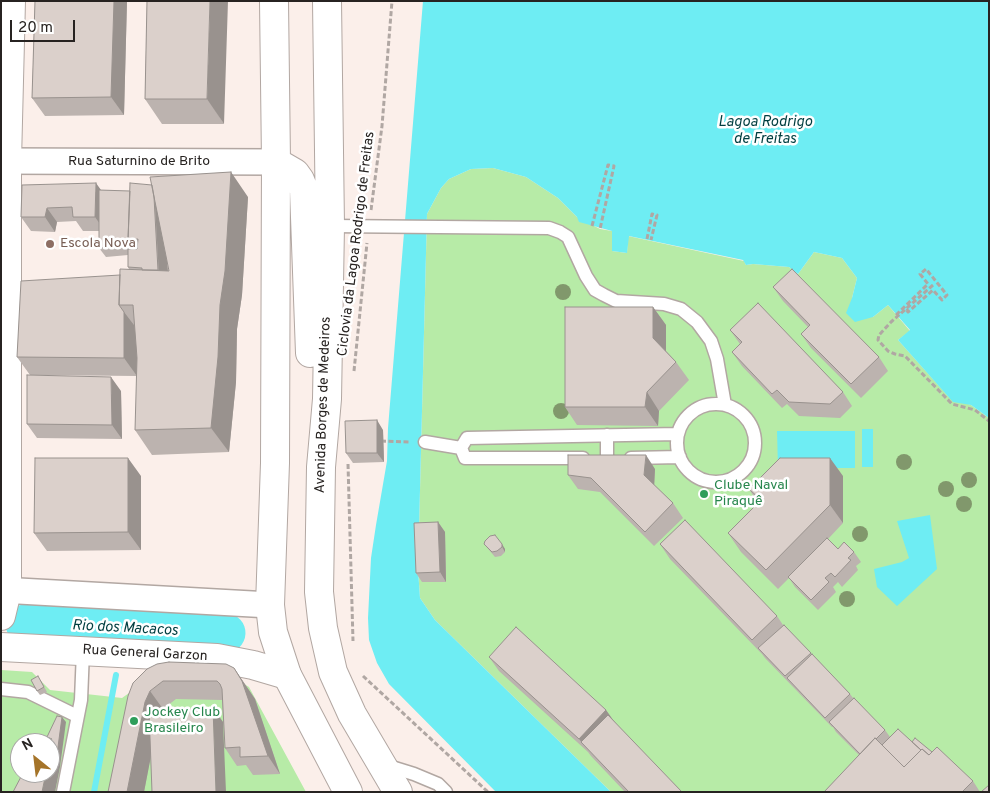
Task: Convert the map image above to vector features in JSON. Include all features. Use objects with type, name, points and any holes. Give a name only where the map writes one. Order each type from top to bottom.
[{"type":"main road","points":[[3,599],[4,161],[10,1]]},
{"type":"main road","points":[[274,1],[276,162],[275,463],[270,605],[273,632],[286,675],[348,792]]},
{"type":"main road","name":"Avenida Borges de Medeiros","points":[[327,1],[341,226],[321,467],[319,592],[323,628],[333,672],[352,714],[398,792]]},
{"type":"main road","points":[[276,162],[295,173],[304,190],[310,358],[324,428]]},
{"type":"main road","name":"Rua General Garzon","points":[[1,647],[217,658],[253,665],[286,675]]},
{"type":"street","name":"Rua Saturnino de Brito","points":[[4,161],[276,162]]},
{"type":"street","points":[[3,599],[270,605]]},
{"type":"lane","points":[[341,226],[548,228],[568,237],[586,276],[595,290],[604,296],[616,301],[664,304],[681,309],[696,322],[711,341],[725,405]]},
{"type":"lane","points":[[713,404],[725,405],[737,409],[746,417],[753,428],[756,440],[755,453],[750,464],[741,474],[730,480],[718,482],[705,481],[694,476],[686,468],[680,457],[677,445],[678,434],[683,422],[691,413],[701,407],[713,404]]},
{"type":"lane","points":[[461,448],[467,438],[678,434]]},
{"type":"lane","points":[[607,435],[607,458]]},
{"type":"lane","points":[[519,458],[521,436]]},
{"type":"lane","points":[[562,458],[565,436]]},
{"type":"lane","points":[[425,442],[461,448]]},
{"type":"lane","points":[[461,448],[466,458],[680,457]]},
{"type":"lane","points":[[63,792],[81,700],[83,651]]},
{"type":"lane","points":[[1,689],[28,692],[77,716]]},
{"type":"lane","points":[[382,764],[438,784],[446,792]]},
{"type":"path","name":"Ciclovia da Lagoa Rodrigo de Freitas","points":[[354,372],[369,226],[382,126],[392,1]]},
{"type":"path","points":[[592,226],[608,165],[614,166],[600,228]]},
{"type":"path","points":[[652,214],[657,215],[649,239],[652,214]]},
{"type":"path","points":[[926,270],[947,294],[942,300],[933,290],[908,312],[907,310],[897,316],[928,284],[920,274],[926,270]]},
{"type":"path","points":[[933,286],[892,322],[879,335],[878,340],[888,351],[905,356],[952,404],[975,410],[989,421]]},
{"type":"path","points":[[378,441],[425,442]]},
{"type":"path","points":[[348,460],[353,643]]},
{"type":"path","points":[[357,671],[488,792]]},
{"type":"green space","name":"Clube Naval Piraquê","points":[[493,168],[526,177],[558,198],[577,217],[600,229],[612,231],[612,251],[627,253],[628,236],[744,261],[746,265],[789,267],[798,274],[814,252],[842,258],[857,278],[852,298],[873,317],[888,305],[910,331],[898,340],[949,397],[971,405],[989,418],[989,792],[611,792],[435,620],[420,598],[418,569],[427,214],[441,188],[449,179],[471,169]]},
{"type":"green space","name":"Jockey Club Brasileiro","points":[[1,670],[32,672],[50,690],[122,698],[150,678],[241,682],[249,687],[306,792],[1,792]]},
{"type":"water","name":"Lagoa Rodrigo de Freitas","points":[[423,1],[989,1],[989,418],[971,405],[953,402],[898,340],[910,330],[888,305],[873,317],[855,322],[846,313],[857,278],[842,258],[814,252],[798,274],[789,267],[746,265],[743,260],[629,236],[627,253],[612,251],[612,231],[579,222],[577,217],[558,198],[526,177],[493,168],[471,169],[449,179],[441,188],[427,214],[418,569],[420,598],[435,620],[611,792],[496,792],[389,684],[377,663],[369,640],[368,618],[371,558],[387,461],[388,428]]},
{"type":"water","points":[[862,429],[873,429],[873,467],[862,467]]},
{"type":"water","points":[[777,431],[855,431],[855,468],[778,468]]},
{"type":"water","points":[[930,515],[937,569],[897,606],[877,587],[874,569],[902,562],[909,558],[897,521]]},
{"type":"building","points":[[35,1],[114,1],[111,97],[32,98]]},
{"type":"building","points":[[147,1],[210,1],[207,99],[145,99]]},
{"type":"building","points":[[231,172],[225,271],[220,305],[218,357],[211,428],[135,430],[137,358],[133,305],[119,305],[120,269],[169,271],[150,177]]},
{"type":"building","points":[[96,183],[95,217],[73,217],[72,207],[47,208],[45,217],[21,217],[22,185]]},
{"type":"building","points":[[130,183],[152,185],[158,270],[142,270],[142,268],[128,267],[128,249],[137,249],[138,239],[128,240]]},
{"type":"building","points":[[99,190],[130,191],[128,240],[131,245],[99,248]]},
{"type":"building","points":[[792,269],[879,357],[851,384],[801,334],[810,325],[773,287]]},
{"type":"building","points":[[120,275],[119,305],[124,312],[124,358],[17,357],[21,281]]},
{"type":"building","points":[[758,303],[843,392],[830,404],[789,402],[777,390],[772,394],[732,352],[742,342],[730,330]]},
{"type":"building","points":[[565,307],[653,307],[653,338],[676,362],[647,392],[645,407],[565,407]]},
{"type":"building","points":[[27,375],[111,377],[112,425],[27,424]]},
{"type":"building","points":[[377,420],[377,453],[346,453],[345,421]]},
{"type":"building","points":[[568,455],[646,455],[644,475],[673,503],[645,532],[591,478],[568,475]]},
{"type":"building","points":[[35,458],[128,458],[128,532],[34,533]]},
{"type":"building","points":[[780,458],[830,458],[830,505],[766,570],[728,533],[761,500],[749,489]]},
{"type":"building","points":[[685,520],[777,616],[752,640],[660,544]]},
{"type":"building","points":[[438,522],[440,572],[416,573],[414,523]]},
{"type":"building","points":[[495,535],[502,544],[502,547],[492,552],[484,544],[490,536]]},
{"type":"building","points":[[827,538],[838,549],[844,542],[854,552],[848,558],[851,560],[835,577],[831,573],[825,578],[829,582],[811,600],[788,577]]},
{"type":"building","points":[[784,625],[811,653],[785,676],[758,648]]},
{"type":"building","points":[[516,627],[606,710],[579,739],[489,657]]},
{"type":"building","points":[[812,654],[850,694],[825,718],[787,678]]},
{"type":"building","points":[[169,662],[226,664],[234,668],[242,681],[268,756],[240,757],[240,747],[225,748],[222,689],[217,681],[163,681],[150,691],[145,702],[127,792],[108,792],[128,696],[133,683],[147,669],[157,664]]},
{"type":"building","points":[[38,676],[44,687],[37,691],[31,680]]},
{"type":"building","points":[[854,698],[885,730],[860,754],[829,722]]},
{"type":"building","points":[[213,708],[216,792],[152,792],[149,711]]},
{"type":"building","points":[[608,715],[682,792],[629,792],[581,742]]},
{"type":"building","points":[[57,716],[62,717],[60,733],[49,733]]},
{"type":"building","points":[[898,729],[921,750],[904,767],[882,745]]},
{"type":"building","points":[[875,738],[904,767],[922,749],[929,755],[937,747],[973,781],[962,792],[824,792]]},
{"type":"building","points":[[915,738],[932,752],[929,755],[912,742]]},
{"type":"building","points":[[18,783],[44,783],[42,792],[13,792]]},
{"type":"building","points":[[989,785],[989,792],[981,792]]},
{"type":"waterway","name":"Rio dos Macacos","points":[[25,624],[226,633]]},
{"type":"waterway","points":[[94,792],[116,675]]},
{"type":"place","name":"Escola Nova","points":[[50,244]]},
{"type":"place","name":"Clube Naval Piraquê","points":[[704,494]]},
{"type":"place","name":"Jockey Club Brasileiro","points":[[134,721]]}]
